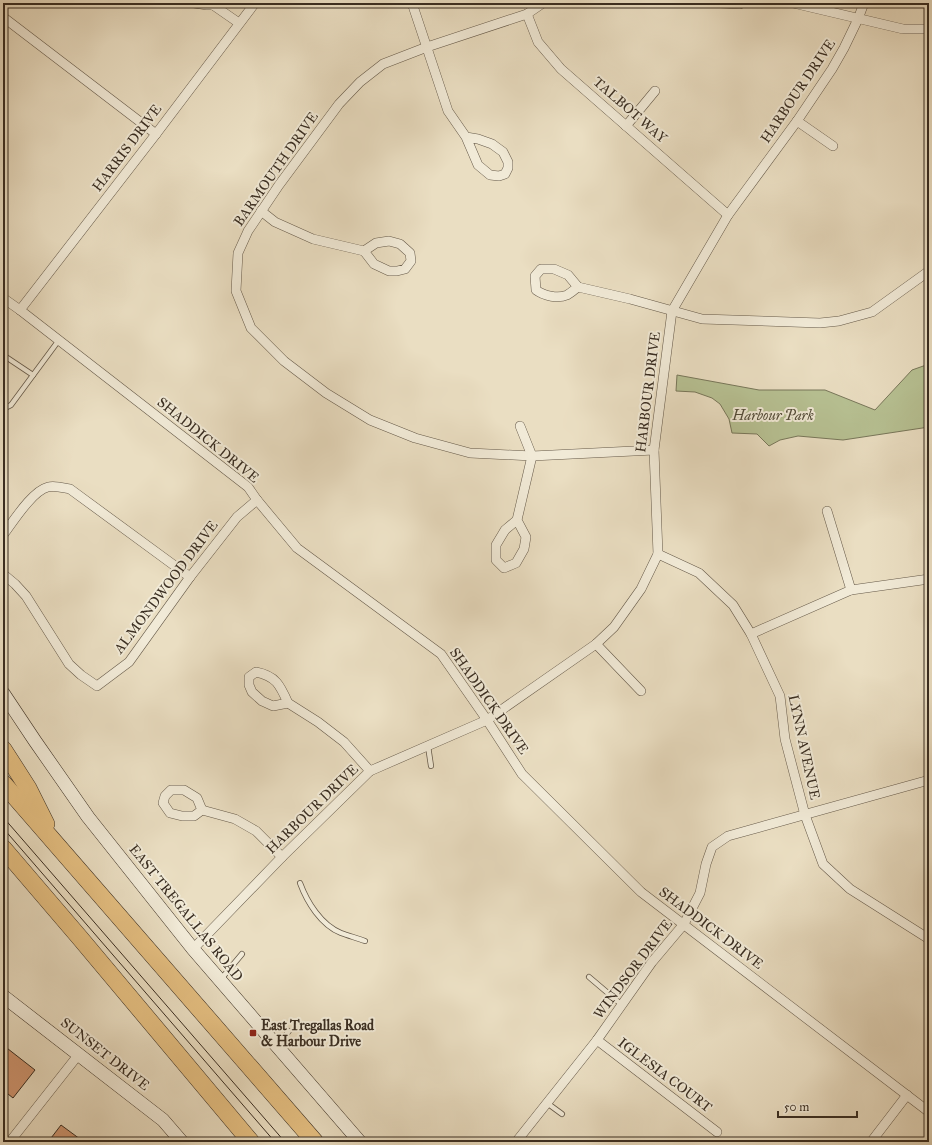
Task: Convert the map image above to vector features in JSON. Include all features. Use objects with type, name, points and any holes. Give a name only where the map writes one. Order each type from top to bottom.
[{"type":"highway","points":[[3,749],[28,788],[58,847]]},
{"type":"highway","points":[[3,783],[315,1142]]},
{"type":"highway","points":[[3,848],[251,1142]]},
{"type":"highway","points":[[3,863],[80,938]]},
{"type":"street","points":[[194,3],[207,5],[213,4],[239,24]]},
{"type":"street","name":"HARRIS DRIVE","points":[[20,310],[255,3]]},
{"type":"street","points":[[412,3],[448,111],[466,137],[478,166],[490,175],[499,176],[504,174],[508,168],[508,162],[503,152],[492,144],[466,137]]},
{"type":"street","name":"BARMOUTH DRIVE","points":[[542,3],[527,14],[427,47],[383,64],[360,82],[339,104],[278,185],[248,231],[238,253],[236,291],[251,328],[284,361],[326,393],[370,420],[416,438],[470,453],[532,456],[654,450]]},
{"type":"street","points":[[720,3],[742,3]]},
{"type":"street","points":[[793,3],[903,29],[929,29]]},
{"type":"street","name":"HARBOUR DRIVE","points":[[193,949],[282,857],[370,771],[487,720],[596,644],[614,627],[640,589],[658,554],[654,450],[672,311],[728,215],[797,121],[832,69],[844,48],[864,3]]},
{"type":"street","name":"TALBOT WAY","points":[[527,14],[538,42],[561,69],[728,215]]},
{"type":"street","points":[[3,16],[156,134]]},
{"type":"street","points":[[626,126],[655,91]]},
{"type":"street","points":[[797,121],[833,146]]},
{"type":"street","points":[[261,211],[275,222],[313,239],[364,251],[374,264],[389,271],[405,269],[411,261],[410,253],[400,244],[389,241],[376,243],[364,251]]},
{"type":"street","points":[[578,287],[567,295],[559,297],[543,295],[536,290],[535,276],[541,269],[554,269],[568,275],[578,287],[630,299],[702,319],[820,323],[840,321],[872,312],[929,271]]},
{"type":"street","name":"SHADDICK DRIVE","points":[[3,298],[248,487],[297,548],[441,654],[487,720],[522,774],[641,892],[929,1112]]},
{"type":"street","points":[[517,520],[526,537],[524,550],[516,563],[504,568],[496,560],[496,545],[505,530],[517,520],[532,456],[520,426]]},
{"type":"street","points":[[3,535],[27,503],[38,492],[48,487],[70,489],[190,577]]},
{"type":"street","name":"ALMONDWOOD DRIVE","points":[[3,574],[26,596],[69,664],[96,686],[129,662],[190,577],[236,517],[257,500]]},
{"type":"street","points":[[827,511],[851,590]]},
{"type":"street","name":"LYNN AVENUE","points":[[658,554],[699,573],[733,605],[750,634],[780,696],[785,739],[805,815],[823,864],[850,889],[929,939]]},
{"type":"street","points":[[750,634],[851,590],[929,579]]},
{"type":"street","points":[[596,644],[641,691]]},
{"type":"street","name":"EAST TREGALLAS ROAD","points":[[3,692],[88,817],[193,949],[360,1142]]},
{"type":"street","points":[[288,703],[318,722],[344,742],[370,771]]},
{"type":"street","name":"WINDSOR DRIVE","points":[[516,1142],[596,1040],[652,962],[684,924],[700,893],[706,864],[712,847],[728,836],[929,780]]},
{"type":"street","points":[[202,810],[235,818],[256,831],[282,857]]},
{"type":"street","name":"SUNSET DRIVE","points":[[3,996],[163,1120],[182,1142]]},
{"type":"street","name":"IGLESIA COURT","points":[[596,1040],[717,1132]]},
{"type":"street","points":[[12,1139],[79,1054]]},
{"type":"street","points":[[871,1142],[908,1095]]},
{"type":"lane","points":[[3,409],[11,406],[59,340]]},
{"type":"lane","points":[[3,355],[33,375]]},
{"type":"lane","points":[[428,746],[431,766]]},
{"type":"lane","points":[[300,883],[305,897],[324,922],[340,932],[365,940]]},
{"type":"lane","points":[[220,980],[242,954]]},
{"type":"lane","points":[[589,977],[622,1005]]},
{"type":"lane","points":[[277,1046],[289,1031]]},
{"type":"lane","points":[[547,1103],[562,1114]]},
{"type":"green space","name":"Harbour Park","points":[[929,364],[929,427],[843,440],[798,436],[780,440],[769,446],[757,434],[732,433],[729,419],[720,404],[712,398],[695,392],[676,391],[677,375],[759,390],[825,390],[875,410],[912,370]]},
{"type":"building","points":[[3,1045],[35,1070],[13,1098],[3,1090]]},
{"type":"building","points":[[61,1125],[84,1142],[48,1142]]},
{"type":"tram line","points":[[3,817],[285,1142]]},
{"type":"tram line","points":[[3,828],[275,1142]]},
{"type":"place","name":"East Tregallas Road & Harbour Drive","points":[[253,1033]]}]
